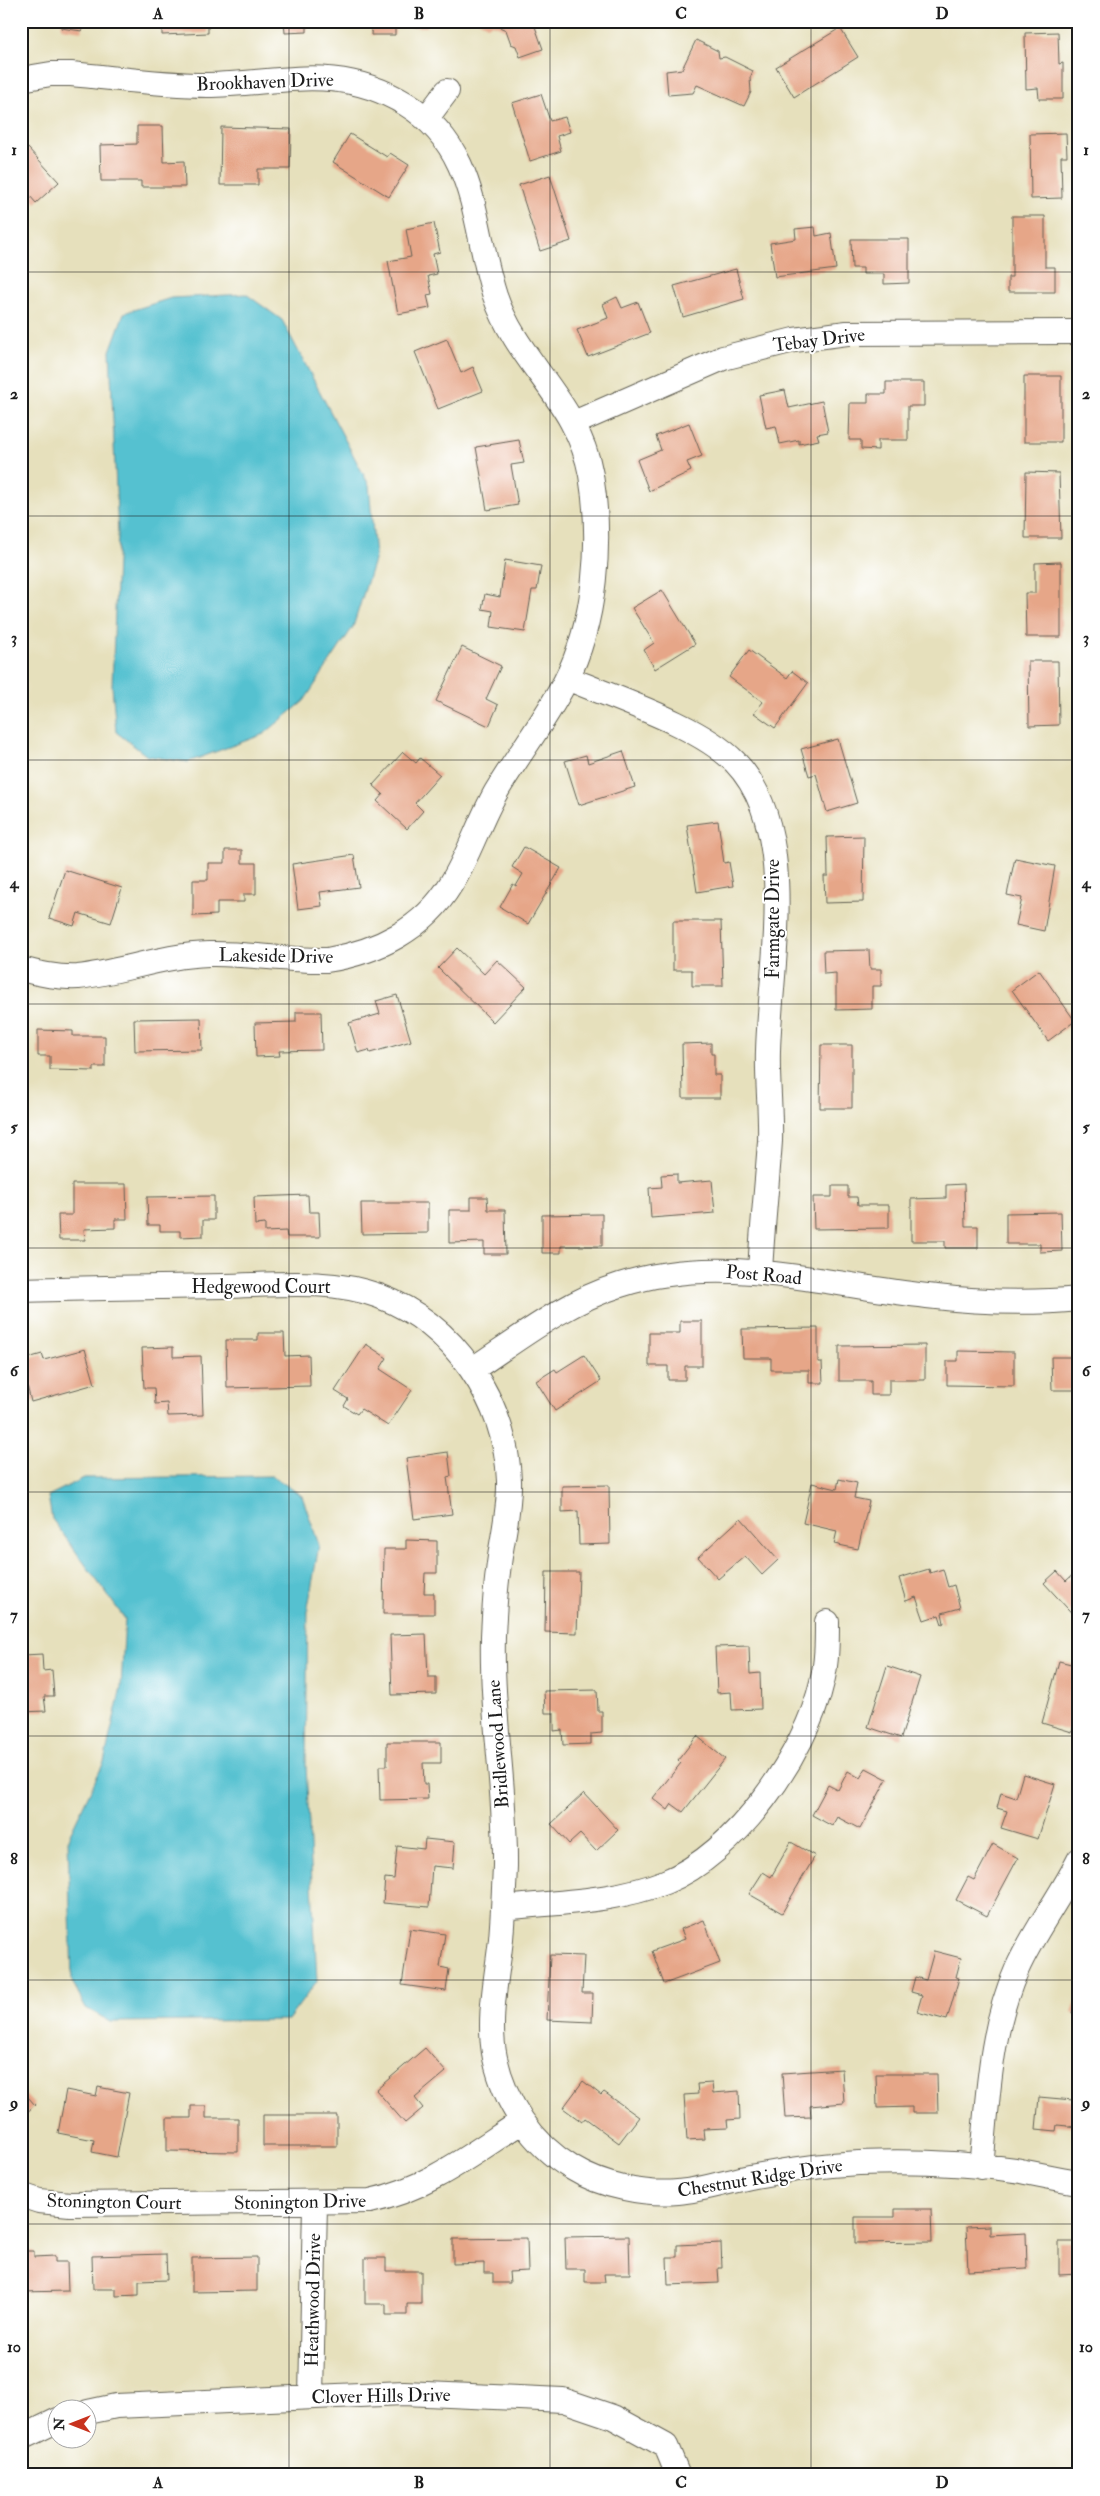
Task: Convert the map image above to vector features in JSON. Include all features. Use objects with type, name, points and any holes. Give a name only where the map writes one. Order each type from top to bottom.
[{"type":"street","name":"Brookhaven Drive","points":[[21,79],[51,74],[71,74],[205,85],[250,83],[305,77],[339,79],[384,92],[426,119],[444,139],[462,169],[476,210],[484,260],[497,301],[510,330],[529,360],[558,396],[574,423]]},
{"type":"street","points":[[426,119],[447,91]]},
{"type":"street","name":"Tebay Drive","points":[[574,423],[723,358],[794,340],[847,334],[1079,332]]},
{"type":"street","name":"Lakeside Drive","points":[[21,969],[43,975],[76,977],[183,956],[256,955],[327,960],[382,945],[416,924],[450,886],[495,794],[546,717],[567,678],[585,627],[594,579],[596,536],[590,473],[574,423]]},
{"type":"street","name":"Farmgate Drive","points":[[567,678],[691,731],[713,744],[744,772],[764,807],[771,830],[774,855],[776,917],[768,1051],[770,1140],[760,1273]]},
{"type":"street","name":"Post Road","points":[[472,1369],[556,1313],[582,1300],[620,1285],[671,1273],[693,1271],[760,1273],[928,1296],[1017,1302],[1079,1299]]},
{"type":"street","name":"Hedgewood Court","points":[[21,1290],[296,1284],[348,1289],[376,1295],[400,1306],[424,1321],[450,1344],[472,1369]]},
{"type":"street","name":"Bridlewood Lane","points":[[472,1369],[488,1394],[502,1433],[509,1481],[508,1509],[494,1611],[494,1702],[503,1784],[504,1908],[494,1996],[493,2038],[502,2083],[521,2122]]},
{"type":"street","points":[[504,1908],[601,1898],[640,1890],[685,1873],[718,1850],[761,1800],[800,1742],[822,1682],[827,1654],[827,1622]]},
{"type":"street","points":[[981,2167],[993,2054],[1002,2010],[1017,1970],[1079,1860]]},
{"type":"street","name":"Chestnut Ridge Drive","points":[[521,2122],[548,2151],[571,2168],[595,2180],[657,2192],[700,2188],[804,2167],[912,2162],[1013,2170],[1079,2182]]},
{"type":"street","name":"Stonington Drive","points":[[208,2204],[370,2202],[414,2189],[436,2178],[521,2122]]},
{"type":"street","name":"Stonington Court","points":[[21,2195],[39,2201],[70,2204],[208,2204]]},
{"type":"street","name":"Heathwood Drive","points":[[310,2397],[315,2204]]},
{"type":"street","name":"Clover Hills Drive","points":[[98,2410],[116,2406],[404,2393],[563,2400],[613,2417],[666,2446],[678,2475]]},
{"type":"street","points":[[21,2438],[48,2425]]},
{"type":"water","points":[[246,294],[282,320],[369,485],[375,557],[353,627],[304,701],[264,734],[188,762],[147,756],[116,732],[112,686],[118,535],[110,351],[124,313],[171,298]]},
{"type":"water","points":[[273,1476],[302,1496],[319,1545],[308,1607],[306,1766],[317,1981],[288,2020],[111,2022],[86,2008],[72,1981],[68,1838],[104,1762],[121,1687],[125,1619],[52,1519],[48,1496],[84,1478]]},
{"type":"building","points":[[62,21],[96,21],[95,25],[83,23],[82,31],[61,28]]},
{"type":"building","points":[[162,21],[221,21],[221,25],[208,26],[208,33],[162,35]]},
{"type":"building","points":[[284,21],[307,21],[307,32],[285,33]]},
{"type":"building","points":[[372,21],[427,21],[427,27],[395,26],[395,35],[371,35]]},
{"type":"building","points":[[478,21],[533,21],[543,49],[520,57],[516,46],[511,44],[506,30],[493,24],[487,26]]},
{"type":"building","points":[[840,28],[858,57],[794,97],[776,67]]},
{"type":"building","points":[[1058,32],[1059,64],[1063,63],[1063,99],[1039,99],[1038,88],[1026,89],[1025,33]]},
{"type":"building","points":[[696,40],[718,51],[719,58],[725,57],[753,71],[750,78],[751,92],[744,106],[697,85],[693,93],[668,95],[666,71],[682,69]]},
{"type":"building","points":[[541,94],[550,121],[565,117],[570,132],[557,136],[561,151],[530,161],[512,103]]},
{"type":"building","points":[[137,126],[163,126],[164,162],[184,161],[185,187],[141,187],[141,181],[101,181],[100,145],[137,144]]},
{"type":"building","points":[[221,127],[291,129],[290,169],[258,169],[258,185],[220,185]]},
{"type":"building","points":[[1066,133],[1067,156],[1061,156],[1062,198],[1031,199],[1030,134]]},
{"type":"building","points":[[350,134],[387,157],[390,153],[409,165],[389,197],[333,162]]},
{"type":"building","points":[[28,148],[59,182],[36,203],[30,196],[21,204],[21,154]]},
{"type":"building","points":[[550,175],[571,241],[540,251],[519,185]]},
{"type":"building","points":[[1012,216],[1045,216],[1045,267],[1055,267],[1055,292],[1008,292],[1008,277],[1012,277]]},
{"type":"building","points":[[434,223],[440,252],[433,254],[437,274],[428,276],[432,294],[427,295],[430,308],[398,314],[388,261],[411,257],[406,229]]},
{"type":"building","points":[[815,227],[816,236],[831,233],[836,269],[775,277],[770,243],[796,239],[795,229]]},
{"type":"building","points":[[851,239],[909,239],[909,283],[884,284],[884,274],[863,274],[863,268],[852,268]]},
{"type":"building","points":[[736,269],[744,299],[683,317],[674,286]]},
{"type":"building","points":[[617,297],[622,308],[638,302],[650,333],[588,357],[577,330],[608,318],[603,304]]},
{"type":"building","points":[[447,339],[461,373],[473,367],[483,391],[438,409],[415,352]]},
{"type":"building","points":[[1024,376],[1061,376],[1061,442],[1024,442]]},
{"type":"building","points":[[886,382],[924,382],[924,406],[908,406],[908,440],[878,440],[878,450],[861,449],[861,440],[849,440],[850,403],[868,403],[868,394],[886,394]]},
{"type":"building","points":[[785,390],[789,408],[822,401],[828,432],[817,434],[819,440],[799,444],[799,440],[780,444],[776,426],[766,428],[759,395]]},
{"type":"building","points":[[689,423],[702,456],[687,462],[691,471],[649,491],[637,460],[661,450],[656,436]]},
{"type":"building","points":[[519,440],[524,463],[511,465],[518,505],[487,510],[476,447]]},
{"type":"building","points":[[1026,472],[1059,473],[1061,538],[1025,538]]},
{"type":"building","points":[[505,560],[541,566],[537,590],[532,590],[525,632],[491,627],[493,611],[482,609],[485,594],[500,597]]},
{"type":"building","points":[[1061,562],[1061,637],[1026,637],[1025,593],[1035,593],[1035,563]]},
{"type":"building","points":[[662,590],[695,644],[655,669],[644,650],[654,643],[632,608]]},
{"type":"building","points":[[462,647],[501,666],[486,699],[498,705],[489,726],[436,701]]},
{"type":"building","points":[[749,650],[787,678],[792,671],[808,683],[775,728],[754,713],[763,702],[729,677]]},
{"type":"building","points":[[1028,661],[1058,661],[1059,725],[1029,726]]},
{"type":"building","points":[[838,739],[857,803],[827,812],[816,774],[809,776],[801,749]]},
{"type":"building","points":[[623,751],[635,787],[579,805],[565,761],[586,755],[588,763]]},
{"type":"building","points":[[403,752],[416,763],[420,758],[440,775],[415,803],[423,811],[407,829],[377,801],[383,794],[373,785]]},
{"type":"building","points":[[718,821],[724,863],[729,862],[733,886],[697,892],[687,825]]},
{"type":"building","points":[[864,836],[863,902],[825,903],[824,876],[828,876],[827,837]]},
{"type":"building","points":[[524,847],[561,868],[528,924],[500,907],[513,884],[516,886],[523,874],[512,867]]},
{"type":"building","points":[[225,850],[242,850],[242,863],[256,863],[256,894],[244,894],[244,902],[217,902],[217,915],[193,916],[193,880],[208,880],[208,863],[225,863]]},
{"type":"building","points":[[354,855],[359,887],[320,892],[322,906],[298,909],[292,864]]},
{"type":"building","points":[[1015,858],[1055,866],[1044,931],[1016,925],[1022,898],[1007,895]]},
{"type":"building","points":[[65,870],[122,888],[111,923],[78,913],[74,926],[49,918]]},
{"type":"building","points":[[673,921],[721,921],[723,986],[692,986],[692,970],[673,970]]},
{"type":"building","points":[[457,948],[484,974],[497,960],[526,987],[493,1022],[438,968]]},
{"type":"building","points":[[869,950],[870,969],[881,969],[881,986],[872,986],[872,1009],[836,1010],[836,973],[824,974],[823,951]]},
{"type":"building","points":[[1039,970],[1075,1021],[1048,1041],[1012,990]]},
{"type":"building","points":[[397,995],[411,1041],[370,1053],[369,1050],[358,1053],[349,1023],[380,1014],[376,1001]]},
{"type":"building","points":[[296,1012],[321,1012],[322,1050],[279,1051],[280,1056],[256,1057],[255,1023],[296,1022]]},
{"type":"building","points":[[201,1018],[202,1050],[135,1051],[134,1019]]},
{"type":"building","points":[[38,1030],[73,1031],[73,1036],[105,1036],[105,1067],[94,1067],[94,1071],[50,1070],[50,1056],[38,1056]]},
{"type":"building","points":[[711,1043],[711,1054],[714,1054],[714,1075],[720,1075],[720,1098],[683,1098],[682,1044]]},
{"type":"building","points":[[821,1045],[852,1045],[852,1108],[820,1108]]},
{"type":"building","points":[[677,1174],[677,1183],[712,1180],[715,1213],[651,1218],[649,1188],[662,1187],[661,1175]]},
{"type":"building","points":[[72,1184],[126,1184],[127,1219],[115,1219],[115,1228],[84,1229],[85,1240],[59,1240],[58,1215],[72,1215]]},
{"type":"building","points":[[964,1184],[965,1226],[978,1226],[978,1248],[945,1248],[945,1241],[911,1241],[911,1199],[946,1198],[946,1185]]},
{"type":"building","points":[[832,1186],[848,1186],[848,1197],[857,1197],[858,1205],[889,1205],[889,1228],[814,1229],[813,1197],[832,1197]]},
{"type":"building","points":[[308,1195],[309,1212],[319,1212],[320,1237],[287,1237],[286,1231],[265,1232],[265,1224],[255,1225],[254,1197]]},
{"type":"building","points":[[214,1196],[214,1220],[203,1220],[203,1236],[180,1237],[180,1231],[160,1231],[160,1225],[148,1225],[147,1197]]},
{"type":"building","points":[[471,1197],[487,1197],[488,1210],[505,1210],[506,1254],[484,1254],[484,1242],[449,1243],[449,1210],[471,1210]]},
{"type":"building","points":[[361,1203],[428,1203],[428,1233],[362,1234]]},
{"type":"building","points":[[1061,1212],[1062,1251],[1040,1252],[1040,1244],[1006,1244],[1006,1213]]},
{"type":"building","points":[[602,1214],[602,1246],[561,1246],[561,1253],[542,1253],[542,1215]]},
{"type":"building","points":[[680,1321],[702,1321],[702,1366],[685,1366],[685,1380],[668,1380],[668,1366],[649,1366],[649,1333],[680,1333]]},
{"type":"building","points":[[818,1328],[818,1362],[822,1362],[823,1383],[809,1383],[809,1370],[771,1370],[771,1358],[743,1358],[742,1329]]},
{"type":"building","points":[[258,1333],[284,1333],[285,1356],[309,1355],[310,1386],[227,1388],[226,1340],[258,1340]]},
{"type":"building","points":[[366,1344],[387,1358],[380,1369],[412,1390],[388,1426],[361,1409],[357,1414],[344,1406],[348,1399],[335,1391]]},
{"type":"building","points":[[925,1345],[925,1380],[889,1380],[889,1395],[871,1395],[871,1381],[839,1381],[839,1346]]},
{"type":"building","points":[[173,1347],[173,1357],[201,1356],[203,1415],[168,1416],[167,1403],[155,1404],[154,1388],[144,1388],[142,1348]]},
{"type":"building","points":[[85,1349],[95,1384],[31,1402],[21,1360],[42,1354],[44,1360]]},
{"type":"building","points":[[958,1351],[1014,1352],[1014,1386],[947,1385],[947,1361],[958,1361]]},
{"type":"building","points":[[584,1355],[601,1381],[555,1411],[536,1381],[555,1369],[557,1372]]},
{"type":"building","points":[[1051,1357],[1079,1357],[1079,1390],[1052,1390]]},
{"type":"building","points":[[448,1452],[451,1476],[447,1477],[452,1514],[414,1519],[406,1458]]},
{"type":"building","points":[[839,1479],[857,1483],[854,1498],[869,1501],[858,1549],[834,1544],[837,1531],[803,1523],[812,1483],[837,1489]]},
{"type":"building","points":[[609,1485],[610,1544],[579,1545],[578,1511],[562,1512],[562,1486]]},
{"type":"building","points":[[741,1518],[778,1560],[762,1575],[745,1556],[718,1579],[698,1557]]},
{"type":"building","points":[[406,1540],[437,1541],[437,1573],[425,1573],[424,1593],[434,1593],[434,1614],[383,1614],[384,1549],[406,1549]]},
{"type":"building","points":[[929,1569],[930,1573],[943,1569],[948,1587],[954,1585],[960,1608],[942,1613],[944,1623],[942,1624],[939,1615],[924,1620],[916,1597],[906,1601],[899,1578]]},
{"type":"building","points":[[1079,1569],[1079,1621],[1044,1583],[1057,1571],[1066,1581]]},
{"type":"building","points":[[546,1572],[579,1572],[577,1633],[545,1632]]},
{"type":"building","points":[[426,1634],[428,1677],[436,1677],[436,1694],[392,1695],[390,1635]]},
{"type":"building","points":[[749,1646],[750,1674],[760,1673],[761,1709],[732,1710],[731,1692],[717,1693],[715,1647]]},
{"type":"building","points":[[21,1649],[24,1649],[24,1655],[42,1654],[43,1671],[52,1670],[54,1696],[44,1696],[46,1711],[21,1712]]},
{"type":"building","points":[[1059,1661],[1079,1666],[1079,1708],[1072,1732],[1042,1723]]},
{"type":"building","points":[[887,1666],[920,1677],[901,1738],[868,1727]]},
{"type":"building","points":[[597,1690],[598,1711],[602,1711],[602,1733],[591,1734],[591,1744],[563,1745],[562,1730],[554,1731],[554,1713],[545,1713],[544,1691]]},
{"type":"building","points":[[697,1736],[725,1759],[683,1812],[672,1804],[668,1810],[653,1798],[681,1763],[678,1760]]},
{"type":"building","points":[[387,1742],[441,1742],[441,1763],[423,1763],[424,1784],[427,1784],[428,1799],[380,1800],[379,1766],[387,1766]]},
{"type":"building","points":[[866,1768],[887,1779],[860,1829],[837,1817],[832,1826],[812,1815],[828,1785],[838,1790],[848,1771],[860,1778]]},
{"type":"building","points":[[1023,1774],[1055,1784],[1038,1839],[1001,1828],[1007,1811],[997,1808],[1001,1793],[1016,1798]]},
{"type":"building","points":[[584,1793],[618,1830],[596,1851],[580,1834],[569,1844],[551,1824]]},
{"type":"building","points":[[425,1839],[455,1842],[453,1868],[432,1866],[429,1907],[383,1903],[385,1878],[394,1879],[397,1846],[424,1849]]},
{"type":"building","points":[[791,1842],[815,1856],[782,1913],[749,1894],[763,1872],[771,1877]]},
{"type":"building","points":[[993,1844],[1018,1858],[987,1916],[956,1900],[968,1877],[974,1880]]},
{"type":"building","points":[[704,1920],[720,1963],[664,1984],[652,1951],[685,1939],[681,1929]]},
{"type":"building","points":[[410,1929],[445,1934],[440,1967],[449,1969],[446,1991],[402,1985]]},
{"type":"building","points":[[934,1951],[961,1958],[956,1977],[959,1978],[947,2020],[917,2012],[922,1995],[911,1992],[915,1977],[926,1980]]},
{"type":"building","points":[[550,1955],[584,1956],[582,1993],[593,1993],[592,2022],[547,2020]]},
{"type":"building","points":[[1079,1995],[1079,2015],[1072,2013]]},
{"type":"building","points":[[425,2048],[446,2072],[415,2098],[423,2108],[405,2123],[376,2090]]},
{"type":"building","points":[[842,2069],[844,2103],[810,2106],[811,2117],[785,2118],[782,2073]]},
{"type":"building","points":[[876,2074],[937,2074],[938,2113],[912,2113],[912,2107],[877,2108]]},
{"type":"building","points":[[583,2081],[601,2095],[604,2092],[639,2117],[619,2143],[585,2118],[582,2122],[563,2108]]},
{"type":"building","points":[[1075,2082],[1079,2082],[1079,2127],[1057,2125],[1056,2131],[1036,2129],[1039,2097],[1073,2100]]},
{"type":"building","points":[[712,2083],[713,2093],[739,2091],[740,2119],[727,2120],[728,2128],[703,2129],[704,2139],[687,2140],[684,2095],[698,2094],[697,2084]]},
{"type":"building","points":[[98,2087],[129,2093],[117,2157],[92,2152],[94,2140],[58,2133],[66,2090],[96,2096]]},
{"type":"building","points":[[21,2089],[35,2105],[21,2118]]},
{"type":"building","points":[[191,2106],[206,2106],[206,2118],[238,2118],[238,2152],[167,2151],[167,2118],[191,2118]]},
{"type":"building","points":[[263,2115],[337,2115],[337,2146],[263,2146]]},
{"type":"building","points":[[895,2209],[931,2209],[932,2242],[855,2243],[855,2217],[895,2217]]},
{"type":"building","points":[[990,2226],[990,2235],[1026,2233],[1027,2268],[968,2271],[966,2227]]},
{"type":"building","points":[[629,2236],[630,2274],[604,2274],[605,2282],[585,2282],[585,2269],[566,2269],[565,2237]]},
{"type":"building","points":[[1077,2236],[1079,2236],[1079,2274],[1059,2275],[1059,2242],[1077,2242]]},
{"type":"building","points":[[527,2238],[528,2271],[509,2272],[510,2283],[493,2283],[493,2273],[484,2273],[484,2263],[453,2264],[453,2239]]},
{"type":"building","points":[[721,2243],[722,2268],[718,2268],[719,2283],[668,2285],[667,2257],[677,2257],[677,2245]]},
{"type":"building","points":[[21,2251],[34,2251],[34,2257],[55,2256],[55,2262],[67,2262],[68,2291],[21,2292]]},
{"type":"building","points":[[166,2254],[167,2280],[139,2281],[139,2295],[116,2296],[116,2289],[93,2289],[92,2256]]},
{"type":"building","points":[[257,2257],[257,2291],[192,2292],[192,2258]]},
{"type":"building","points":[[365,2258],[386,2258],[386,2271],[421,2271],[421,2304],[407,2304],[407,2315],[386,2315],[386,2304],[365,2304]]}]
